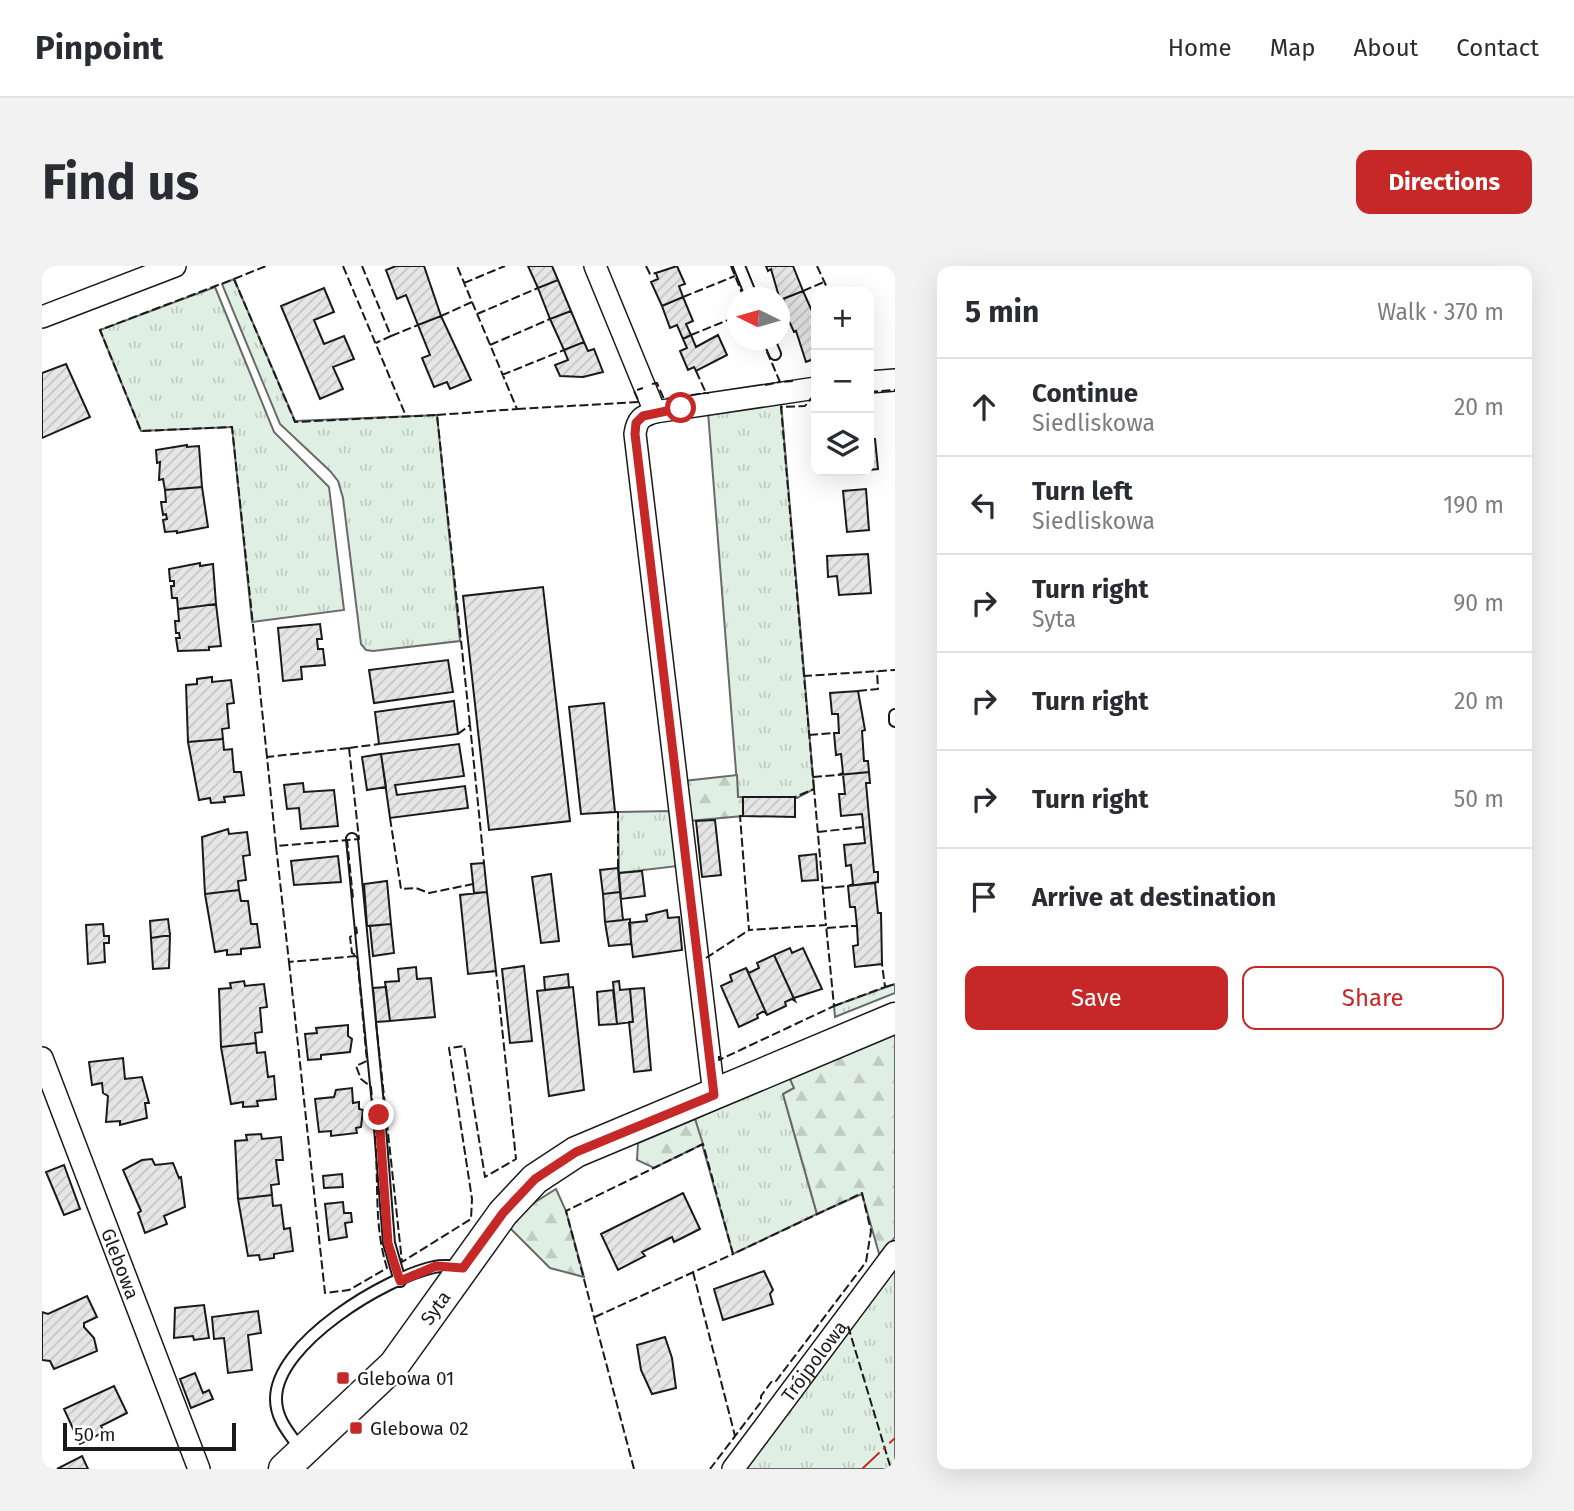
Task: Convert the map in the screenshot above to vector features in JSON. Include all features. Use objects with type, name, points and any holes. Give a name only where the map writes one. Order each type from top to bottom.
[{"type":"street","points":[[42,317],[175,266]]},
{"type":"street","points":[[595,266],[655,412]]},
{"type":"street","points":[[874,382],[895,380]]},
{"type":"street","points":[[714,1095],[636,447],[636,423],[643,416],[655,412],[811,389]]},
{"type":"street","name":"Syta","points":[[294,1461],[394,1365],[503,1213],[535,1179],[576,1152],[895,1018]]},
{"type":"street","name":"Glebowa","points":[[42,1058],[199,1469]]},
{"type":"street","name":"Trójpolowa","points":[[733,1469],[895,1252]]},
{"type":"lane","points":[[739,266],[748,287]]},
{"type":"lane","points":[[773,350],[775,354]]},
{"type":"lane","points":[[895,715],[895,721]]},
{"type":"lane","points":[[352,839],[388,1243],[400,1281]]},
{"type":"lane","points":[[294,1461],[279,1419],[277,1386],[285,1368],[309,1336],[331,1319],[400,1281],[436,1266],[463,1268]]},
{"type":"green space","points":[[234,279],[295,421],[437,415],[460,641],[373,651],[366,650],[361,644],[343,498],[338,481],[280,424],[222,284]]},
{"type":"green space","points":[[215,287],[274,432],[329,487],[344,610],[252,622],[232,427],[141,431],[100,330]]},
{"type":"green space","points":[[781,402],[814,789],[797,798],[738,797],[708,412]]},
{"type":"green space","points":[[737,775],[738,797],[743,797],[743,816],[689,821],[684,781]]},
{"type":"green space","points":[[671,811],[678,866],[619,873],[618,812]]},
{"type":"green space","points":[[895,984],[895,993],[835,1017],[834,1006]]},
{"type":"green space","points":[[895,1034],[895,1237],[880,1257],[862,1194],[817,1214],[783,1094],[794,1088],[790,1079]]},
{"type":"green space","points":[[788,1075],[795,1088],[783,1094],[817,1214],[733,1254],[695,1119]]},
{"type":"green space","points":[[695,1119],[703,1144],[654,1168],[637,1160],[638,1143]]},
{"type":"green space","points":[[556,1189],[566,1211],[584,1277],[550,1268],[509,1227],[529,1206]]},
{"type":"green space","points":[[895,1261],[895,1469],[742,1469]]},
{"type":"building","points":[[396,266],[424,266],[441,316],[418,325],[406,295],[397,299],[386,270]]},
{"type":"building","points":[[528,266],[552,266],[558,280],[538,288]]},
{"type":"building","points":[[677,266],[685,284],[679,286],[683,297],[662,306],[651,282],[658,279],[656,273]]},
{"type":"building","points":[[766,266],[793,266],[803,291],[790,296],[790,287],[776,287],[771,269],[768,271]]},
{"type":"building","points":[[558,280],[571,311],[550,319],[538,288]]},
{"type":"building","points":[[324,288],[334,312],[314,320],[324,344],[344,336],[354,359],[333,367],[343,389],[320,399],[281,306]]},
{"type":"building","points":[[803,291],[811,309],[811,360],[806,362],[796,331],[794,332],[790,323],[790,296]]},
{"type":"building","points":[[683,297],[693,321],[686,324],[691,335],[683,339],[677,325],[670,328],[662,306]]},
{"type":"building","points":[[571,311],[584,342],[564,350],[550,319]]},
{"type":"building","points":[[441,316],[471,380],[450,389],[447,382],[434,387],[422,358],[430,355],[418,325]]},
{"type":"building","points":[[691,335],[696,347],[718,335],[727,355],[696,371],[694,367],[688,370],[680,351],[687,348],[683,339]]},
{"type":"building","points":[[584,342],[588,351],[594,349],[603,372],[583,377],[560,376],[555,365],[568,360],[564,350]]},
{"type":"building","points":[[66,364],[90,417],[42,438],[42,373]]},
{"type":"building","points":[[874,439],[875,439],[878,469],[874,469]]},
{"type":"building","points":[[187,445],[199,446],[202,487],[165,490],[163,479],[159,480],[160,462],[157,463],[156,450]]},
{"type":"building","points":[[202,487],[208,527],[177,533],[165,532],[163,520],[167,519],[166,514],[163,515],[161,502],[166,502],[165,490]]},
{"type":"building","points":[[866,489],[869,530],[847,532],[843,491]]},
{"type":"building","points":[[868,554],[871,593],[839,595],[837,576],[828,577],[827,556]]},
{"type":"building","points":[[200,563],[200,566],[213,564],[216,604],[178,609],[177,598],[172,598],[171,586],[174,586],[174,581],[170,581],[169,569]]},
{"type":"building","points":[[543,587],[570,821],[489,830],[463,596]]},
{"type":"building","points":[[216,604],[221,646],[209,647],[209,650],[178,651],[176,638],[180,638],[179,633],[176,633],[175,621],[179,621],[178,609]]},
{"type":"building","points":[[320,624],[322,639],[317,639],[318,649],[323,649],[325,665],[301,667],[302,679],[283,681],[278,628]]},
{"type":"building","points":[[448,660],[453,692],[374,703],[369,670]]},
{"type":"building","points":[[212,677],[212,682],[231,680],[234,703],[227,704],[229,728],[222,729],[223,739],[188,742],[186,685],[197,684],[197,679]]},
{"type":"building","points":[[858,691],[865,730],[862,731],[864,761],[868,761],[869,772],[838,775],[843,773],[841,754],[836,755],[834,733],[839,733],[838,714],[832,714],[830,693]]},
{"type":"building","points":[[454,701],[458,734],[379,744],[375,712]]},
{"type":"building","points":[[604,703],[615,812],[581,814],[569,707]]},
{"type":"building","points":[[223,739],[224,750],[232,749],[234,772],[241,772],[244,795],[224,797],[225,802],[211,803],[210,798],[199,800],[188,742]]},
{"type":"building","points":[[459,744],[464,776],[395,785],[397,795],[465,786],[468,808],[390,818],[381,754]]},
{"type":"building","points":[[381,754],[386,787],[367,790],[362,757]]},
{"type":"building","points":[[869,772],[870,783],[866,783],[874,872],[878,872],[878,882],[848,886],[853,884],[851,865],[846,866],[844,845],[865,843],[862,814],[841,816],[839,794],[845,794],[843,775],[838,775]]},
{"type":"building","points":[[303,783],[304,792],[334,790],[338,826],[301,829],[299,808],[287,809],[284,785]]},
{"type":"building","points":[[743,797],[795,797],[795,817],[743,816]]},
{"type":"building","points":[[715,820],[721,875],[702,877],[696,821]]},
{"type":"building","points":[[228,829],[229,834],[247,832],[250,855],[243,856],[246,880],[238,881],[239,890],[205,894],[202,837]]},
{"type":"building","points":[[816,854],[818,880],[802,881],[799,856]]},
{"type":"building","points":[[338,856],[341,882],[294,885],[291,861]]},
{"type":"building","points":[[484,863],[487,892],[474,893],[471,864]]},
{"type":"building","points":[[618,868],[620,892],[603,894],[600,870]]},
{"type":"building","points":[[642,871],[645,896],[621,899],[619,873]]},
{"type":"building","points":[[551,874],[559,941],[541,943],[532,877]]},
{"type":"building","points":[[387,881],[391,924],[367,926],[364,884]]},
{"type":"building","points":[[875,883],[878,913],[881,913],[882,964],[855,967],[853,946],[858,945],[855,907],[850,907],[848,886]]},
{"type":"building","points":[[239,890],[241,901],[248,901],[251,924],[257,924],[260,947],[241,949],[241,954],[227,955],[227,950],[215,952],[205,894]]},
{"type":"building","points":[[487,892],[496,971],[468,974],[460,895]]},
{"type":"building","points":[[620,892],[623,920],[605,922],[603,894]]},
{"type":"building","points":[[667,910],[668,918],[679,917],[682,950],[633,957],[629,923],[647,921],[646,915]]},
{"type":"building","points":[[168,919],[170,935],[151,938],[150,921]]},
{"type":"building","points":[[630,919],[631,944],[609,946],[605,922]]},
{"type":"building","points":[[103,924],[104,936],[109,936],[109,943],[104,943],[105,962],[88,964],[86,925]]},
{"type":"building","points":[[391,924],[394,953],[373,956],[370,926]]},
{"type":"building","points":[[170,935],[169,968],[153,969],[151,938]]},
{"type":"building","points":[[790,948],[792,953],[803,948],[822,989],[794,998],[795,1001],[774,955]]},
{"type":"building","points":[[774,955],[795,1001],[792,999],[785,1002],[786,1006],[767,1015],[746,968],[749,973],[759,968],[757,963]]},
{"type":"building","points":[[524,966],[532,1041],[510,1043],[502,969]]},
{"type":"building","points":[[416,967],[417,979],[431,978],[435,1017],[390,1021],[385,982],[399,981],[398,969]]},
{"type":"building","points":[[746,968],[767,1015],[764,1011],[757,1015],[758,1018],[739,1027],[721,986],[732,981],[730,975]]},
{"type":"building","points":[[568,974],[569,987],[545,990],[544,977]]},
{"type":"building","points":[[244,981],[245,986],[264,984],[267,1007],[260,1008],[262,1032],[255,1033],[256,1043],[221,1047],[219,989],[231,988],[230,983]]},
{"type":"building","points":[[619,981],[620,990],[630,989],[633,1022],[617,1024],[613,982]]},
{"type":"building","points":[[386,987],[390,1021],[376,1022],[373,988]]},
{"type":"building","points":[[573,987],[584,1090],[549,1096],[537,991]]},
{"type":"building","points":[[644,988],[651,1070],[634,1072],[629,1022],[633,1022],[630,989]]},
{"type":"building","points":[[613,990],[617,1024],[599,1025],[597,992]]},
{"type":"building","points":[[348,1025],[348,1036],[352,1039],[350,1052],[321,1055],[321,1059],[308,1060],[305,1034],[317,1033],[316,1028]]},
{"type":"building","points":[[256,1043],[257,1053],[265,1052],[268,1077],[274,1076],[276,1099],[257,1101],[258,1106],[243,1107],[243,1102],[231,1104],[221,1047]]},
{"type":"building","points":[[123,1058],[125,1079],[142,1077],[149,1103],[145,1103],[147,1118],[120,1125],[120,1121],[106,1122],[108,1096],[103,1093],[102,1083],[92,1085],[89,1062]]},
{"type":"building","points":[[352,1088],[353,1103],[359,1102],[359,1109],[363,1110],[361,1127],[356,1128],[357,1133],[331,1136],[331,1131],[319,1132],[315,1099],[334,1097],[336,1090]]},
{"type":"building","points":[[261,1134],[262,1139],[281,1137],[283,1160],[276,1160],[279,1184],[271,1185],[272,1195],[238,1199],[235,1141],[247,1140],[246,1135]]},
{"type":"building","points":[[152,1159],[155,1165],[173,1163],[179,1178],[181,1177],[185,1207],[164,1216],[167,1224],[145,1233],[138,1213],[141,1211],[123,1170],[142,1160]]},
{"type":"building","points":[[64,1165],[80,1209],[64,1215],[46,1172]]},
{"type":"building","points":[[342,1174],[343,1187],[324,1188],[323,1176]]},
{"type":"building","points":[[683,1193],[700,1229],[674,1242],[672,1237],[642,1252],[645,1256],[618,1270],[601,1234]]},
{"type":"building","points":[[272,1195],[273,1206],[281,1205],[284,1229],[290,1228],[293,1251],[274,1254],[274,1258],[260,1260],[259,1255],[248,1256],[238,1199]]},
{"type":"building","points":[[343,1202],[344,1213],[351,1213],[352,1222],[345,1223],[347,1237],[329,1240],[325,1204]]},
{"type":"building","points":[[764,1271],[773,1290],[770,1294],[773,1304],[723,1320],[714,1289]]},
{"type":"building","points":[[87,1296],[97,1317],[84,1323],[84,1327],[94,1338],[97,1351],[54,1369],[50,1361],[42,1360],[42,1312],[48,1314]]},
{"type":"building","points":[[204,1305],[209,1338],[174,1338],[175,1308]]},
{"type":"building","points":[[258,1311],[261,1333],[248,1335],[252,1370],[228,1373],[224,1338],[214,1339],[212,1317]]},
{"type":"building","points":[[665,1337],[672,1358],[676,1388],[652,1394],[641,1370],[637,1345]]},
{"type":"building","points":[[195,1373],[203,1393],[209,1390],[213,1399],[191,1408],[180,1379]]},
{"type":"building","points":[[114,1386],[127,1413],[101,1426],[104,1432],[80,1444],[64,1409]]},
{"type":"building","points":[[82,1456],[88,1469],[57,1469]]},
{"type":"fence","points":[[234,279],[266,266]]},
{"type":"fence","points":[[343,266],[406,416]]},
{"type":"fence","points":[[362,266],[391,336],[376,343]]},
{"type":"fence","points":[[437,415],[517,409],[457,266]]},
{"type":"fence","points":[[464,283],[505,266]]},
{"type":"fence","points":[[646,266],[650,274],[656,273]]},
{"type":"fence","points":[[731,266],[740,287]]},
{"type":"fence","points":[[817,266],[827,287]]},
{"type":"fence","points":[[683,297],[735,276]]},
{"type":"fence","points":[[267,757],[232,427],[141,431],[100,330],[234,279],[295,422],[437,415],[470,725]]},
{"type":"fence","points":[[803,291],[824,282]]},
{"type":"fence","points":[[477,314],[538,288]]},
{"type":"fence","points":[[441,316],[472,302]]},
{"type":"fence","points":[[490,345],[550,319]]},
{"type":"fence","points":[[691,335],[727,320]]},
{"type":"fence","points":[[391,336],[418,325]]},
{"type":"fence","points":[[502,375],[564,350]]},
{"type":"fence","points":[[766,350],[780,382],[793,381]]},
{"type":"fence","points":[[696,371],[706,393],[709,393]]},
{"type":"fence","points":[[765,385],[780,382]]},
{"type":"fence","points":[[652,384],[657,383],[664,399],[706,393]]},
{"type":"fence","points":[[517,409],[639,402],[634,391],[643,388]]},
{"type":"fence","points":[[874,392],[895,390]]},
{"type":"fence","points":[[804,676],[781,407],[805,406],[811,398]]},
{"type":"fence","points":[[814,789],[804,676],[895,670]]},
{"type":"fence","points":[[858,691],[878,689],[877,671]]},
{"type":"fence","points":[[458,734],[470,725],[484,863]]},
{"type":"fence","points":[[809,735],[834,733]]},
{"type":"fence","points":[[349,748],[379,744]]},
{"type":"fence","points":[[349,748],[359,839],[276,846],[267,757],[349,748]]},
{"type":"fence","points":[[813,777],[838,775]]},
{"type":"fence","points":[[743,816],[740,816],[749,930],[826,925],[814,789],[795,797]]},
{"type":"fence","points":[[615,812],[618,812],[618,868]]},
{"type":"fence","points":[[390,818],[401,889],[416,888],[429,893],[473,884]]},
{"type":"fence","points":[[818,832],[863,827]]},
{"type":"fence","points":[[347,839],[353,898]]},
{"type":"fence","points":[[276,846],[289,962],[357,956],[352,953],[350,937],[357,933],[356,926]]},
{"type":"fence","points":[[823,888],[848,886]]},
{"type":"fence","points":[[719,1056],[719,1060],[834,1006],[826,925]]},
{"type":"fence","points":[[827,928],[851,926]]},
{"type":"fence","points":[[706,958],[749,930]]},
{"type":"fence","points":[[289,962],[325,1293],[349,1290],[387,1268],[379,1225],[371,1087],[361,1079],[356,1066],[367,1061],[357,956]]},
{"type":"fence","points":[[834,1006],[885,987],[882,964]]},
{"type":"fence","points":[[376,1022],[402,1262],[471,1219],[472,1199],[449,1048],[464,1046],[485,1177],[516,1159],[496,971]]},
{"type":"fence","points":[[885,987],[895,984]]},
{"type":"fence","points":[[634,1469],[566,1211],[703,1144],[733,1254],[862,1193],[871,1231],[866,1262],[776,1381],[772,1381],[761,1396],[761,1402],[710,1469]]},
{"type":"fence","points":[[595,1317],[733,1254]]},
{"type":"fence","points":[[693,1272],[735,1436]]},
{"type":"fence","points":[[848,1326],[891,1469]]},
{"type":"power","points":[[862,1469],[895,1438]]},
{"type":"place","name":"Glebowa 01","points":[[343,1378]]},
{"type":"place","name":"Glebowa 02","points":[[356,1428]]},
{"type":"route","points":[[379,1115],[388,1243],[400,1281],[436,1266],[463,1268],[503,1213],[535,1179],[576,1152],[714,1095],[635,434],[636,423],[643,416],[681,408]]}]
